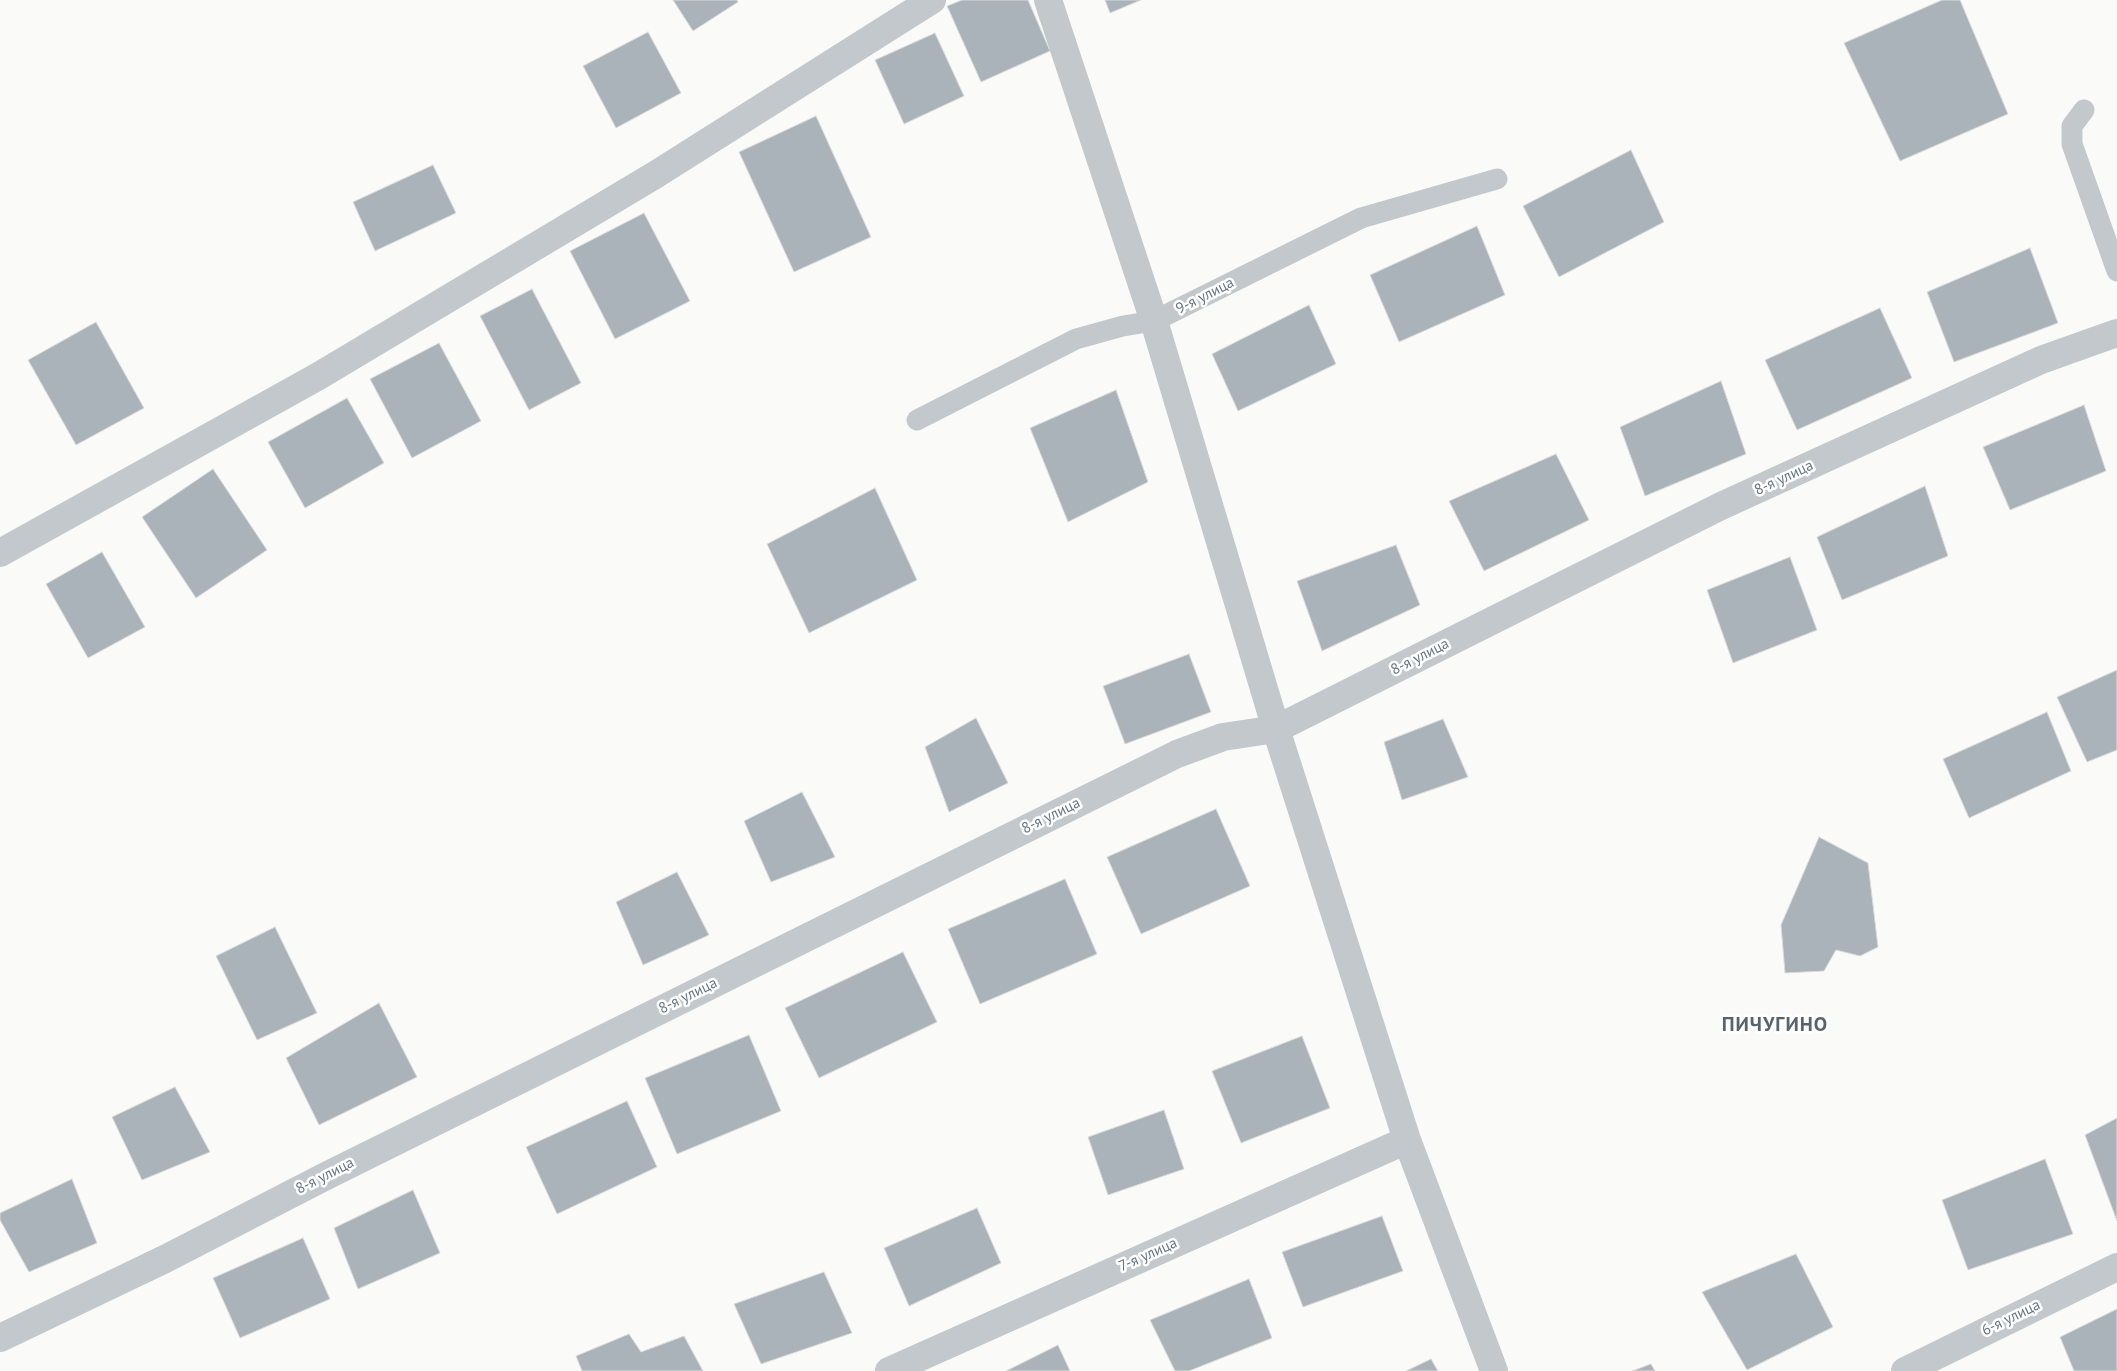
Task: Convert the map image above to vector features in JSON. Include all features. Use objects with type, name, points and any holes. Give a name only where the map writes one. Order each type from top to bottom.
[{"type":"street","points":[[0,553],[317,377],[655,175],[932,0]]},
{"type":"street","points":[[1048,0],[1154,321],[1276,729],[1407,1140],[1494,1371]]},
{"type":"street","name":"8-я улица","points":[[0,1338],[165,1259],[334,1171],[1177,754],[1223,737],[1276,729],[1721,506],[2041,360],[2117,333]]},
{"type":"street","name":"7-я улица","points":[[889,1371],[1407,1140]]},
{"type":"street","name":"6-я улица","points":[[1905,1371],[2117,1267]]},
{"type":"lane","points":[[2084,110],[2072,126],[2072,144],[2117,271]]},
{"type":"lane","name":"9-я улица","points":[[917,420],[1076,339],[1123,326],[1154,321],[1361,218],[1497,179]]},
{"type":"building","points":[[673,0],[737,0],[738,2],[693,31]]},
{"type":"building","points":[[962,0],[1028,0],[1050,51],[981,82],[947,6]]},
{"type":"building","points":[[1105,0],[1141,0],[1110,13]]},
{"type":"building","points":[[1942,0],[1960,0],[2008,114],[1900,161],[1844,43]]},
{"type":"building","points":[[648,32],[681,93],[616,128],[583,66]]},
{"type":"building","points":[[935,33],[964,96],[904,124],[875,60]]},
{"type":"building","points":[[816,116],[871,237],[794,272],[739,152]]},
{"type":"building","points":[[1631,150],[1664,222],[1559,277],[1523,206]]},
{"type":"building","points":[[433,165],[456,213],[375,251],[353,202]]},
{"type":"building","points":[[644,213],[690,301],[615,339],[570,251]]},
{"type":"building","points":[[1477,226],[1505,295],[1399,342],[1370,275]]},
{"type":"building","points":[[2030,248],[2058,323],[1954,362],[1927,292]]},
{"type":"building","points":[[532,289],[581,383],[529,410],[480,316]]},
{"type":"building","points":[[1309,305],[1336,364],[1238,411],[1212,354]]},
{"type":"building","points":[[1880,308],[1912,378],[1797,430],[1765,360]]},
{"type":"building","points":[[96,322],[144,408],[76,445],[28,360]]},
{"type":"building","points":[[439,343],[481,421],[412,458],[370,379]]},
{"type":"building","points":[[1721,381],[1746,454],[1645,496],[1620,427]]},
{"type":"building","points":[[1116,390],[1148,482],[1068,522],[1030,428]]},
{"type":"building","points":[[347,398],[384,463],[305,508],[268,442]]},
{"type":"building","points":[[2084,405],[2106,471],[2010,510],[1983,447]]},
{"type":"building","points":[[1556,454],[1589,520],[1484,571],[1449,501]]},
{"type":"building","points":[[213,469],[267,550],[196,598],[142,517]]},
{"type":"building","points":[[1925,486],[1948,556],[1842,600],[1817,537]]},
{"type":"building","points":[[875,488],[917,580],[809,633],[767,544]]},
{"type":"building","points":[[1396,545],[1420,605],[1322,651],[1297,581]]},
{"type":"building","points":[[102,552],[145,627],[88,658],[46,584]]},
{"type":"building","points":[[1790,557],[1817,630],[1733,663],[1707,590]]},
{"type":"building","points":[[1189,654],[1211,712],[1125,744],[1103,686]]},
{"type":"building","points":[[2117,670],[2117,750],[2087,762],[2057,697]]},
{"type":"building","points":[[2047,712],[2071,771],[1969,818],[1943,759]]},
{"type":"building","points":[[976,718],[1008,783],[949,812],[925,747]]},
{"type":"building","points":[[1443,719],[1468,777],[1402,800],[1384,742]]},
{"type":"building","points":[[802,792],[835,857],[771,882],[744,821]]},
{"type":"building","points":[[1216,809],[1250,886],[1141,934],[1107,857]]},
{"type":"building","points":[[1819,837],[1868,863],[1878,947],[1860,956],[1836,950],[1824,971],[1785,973],[1781,925]]},
{"type":"building","points":[[677,872],[709,935],[643,965],[616,902]]},
{"type":"building","points":[[1065,879],[1097,954],[980,1004],[948,929]]},
{"type":"building","points":[[275,927],[317,1013],[257,1040],[216,956]]},
{"type":"building","points":[[903,952],[937,1022],[819,1078],[785,1008]]},
{"type":"building","points":[[379,1003],[417,1077],[319,1125],[286,1058]]},
{"type":"building","points":[[749,1035],[781,1111],[677,1154],[645,1078]]},
{"type":"building","points":[[1302,1036],[1330,1108],[1241,1143],[1212,1071]]},
{"type":"building","points":[[175,1087],[210,1152],[142,1180],[112,1117]]},
{"type":"building","points":[[627,1101],[657,1167],[557,1214],[526,1147]]},
{"type":"building","points":[[1164,1110],[1184,1169],[1108,1195],[1088,1137]]},
{"type":"building","points":[[2117,1118],[2117,1221],[2085,1135]]},
{"type":"building","points":[[2045,1159],[2073,1234],[1968,1270],[1942,1200]]},
{"type":"building","points":[[72,1179],[97,1243],[29,1272],[0,1220],[0,1213]]},
{"type":"building","points":[[413,1190],[440,1253],[358,1289],[334,1228]]},
{"type":"building","points":[[977,1208],[1001,1263],[909,1306],[884,1248]]},
{"type":"building","points":[[1382,1216],[1403,1271],[1303,1307],[1282,1252]]},
{"type":"building","points":[[303,1238],[330,1299],[240,1338],[213,1278]]},
{"type":"building","points":[[1796,1254],[1833,1327],[1747,1370],[1702,1292]]},
{"type":"building","points":[[824,1272],[852,1333],[761,1364],[734,1304]]},
{"type":"building","points":[[1249,1279],[1272,1338],[1189,1371],[1175,1371],[1150,1320]]},
{"type":"building","points":[[2117,1309],[2117,1371],[2074,1371],[2060,1337]]},
{"type":"building","points":[[629,1334],[641,1352],[684,1336],[703,1371],[582,1371],[576,1356]]},
{"type":"building","points":[[1058,1345],[1070,1371],[1006,1371]]},
{"type":"building","points":[[1431,1359],[1438,1371],[1406,1371]]},
{"type":"building","points":[[1651,1364],[1655,1371],[1632,1371]]},
{"type":"district","name":"ПИЧУГИНО","points":[[1775,1025]]}]
